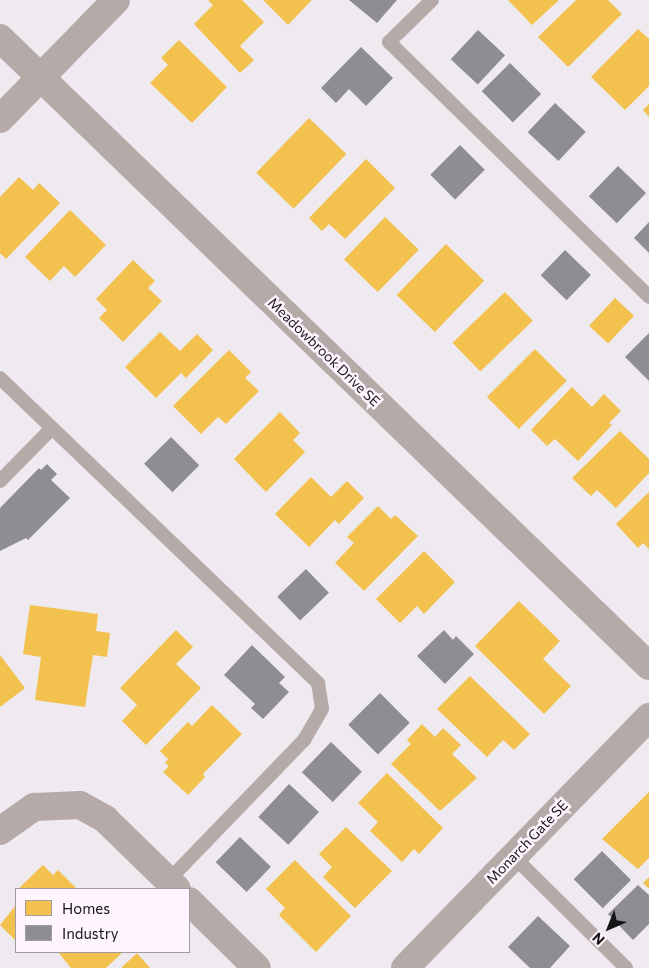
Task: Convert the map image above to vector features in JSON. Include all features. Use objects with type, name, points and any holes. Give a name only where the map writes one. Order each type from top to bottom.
[{"type":"street","points":[[0,119],[116,0]]},
{"type":"street","name":"Meadowbrook Drive SE","points":[[0,38],[649,666]]},
{"type":"street","name":"Monarch Gate SE","points":[[405,968],[649,717]]},
{"type":"street","points":[[0,831],[34,807],[80,805],[105,819],[173,885]]},
{"type":"street","points":[[190,902],[257,968]]},
{"type":"lane","points":[[432,0],[389,42],[649,297]]},
{"type":"lane","points":[[0,378],[318,683],[322,709],[304,740],[173,885]]},
{"type":"lane","points":[[0,481],[52,428]]},
{"type":"lane","points":[[513,856],[626,968]]},
{"type":"building: Homes","points":[[208,0],[242,0],[264,22],[240,46],[254,60],[240,73],[194,24],[213,5]]},
{"type":"building: Homes","points":[[263,0],[312,0],[288,25]]},
{"type":"building: Homes","points":[[508,0],[559,0],[532,25]]},
{"type":"building: Homes","points":[[576,0],[608,0],[622,14],[568,67],[538,37]]},
{"type":"building: Homes","points":[[638,29],[649,39],[649,86],[625,110],[591,77]]},
{"type":"building: Homes","points":[[179,40],[227,87],[192,123],[150,83],[168,65],[161,58]]},
{"type":"building: Homes","points":[[649,104],[649,117],[643,110]]},
{"type":"building: Homes","points":[[309,118],[346,154],[294,209],[256,173]]},
{"type":"building: Homes","points":[[366,159],[395,188],[345,239],[329,224],[322,231],[309,218]]},
{"type":"building: Homes","points":[[19,177],[33,190],[39,183],[60,203],[6,259],[0,253],[0,197]]},
{"type":"building: Homes","points":[[70,210],[106,245],[75,277],[64,266],[50,281],[25,257]]},
{"type":"building: Homes","points":[[385,217],[419,250],[378,292],[344,259]]},
{"type":"building: Homes","points":[[446,244],[484,281],[435,332],[397,295]]},
{"type":"building: Homes","points":[[133,260],[155,281],[148,288],[162,301],[123,342],[99,318],[107,310],[96,299]]},
{"type":"building: Homes","points":[[505,292],[533,321],[480,371],[452,343]]},
{"type":"building: Homes","points":[[615,298],[634,316],[608,344],[589,326]]},
{"type":"building: Homes","points":[[160,332],[180,351],[197,334],[213,350],[186,378],[181,373],[156,398],[125,367]]},
{"type":"building: Homes","points":[[535,349],[567,381],[519,429],[487,397]]},
{"type":"building: Homes","points":[[229,350],[251,372],[245,378],[259,391],[226,424],[218,417],[201,434],[173,406]]},
{"type":"building: Homes","points":[[572,387],[592,407],[604,394],[621,411],[609,423],[612,425],[578,461],[555,439],[547,446],[531,430]]},
{"type":"building: Homes","points":[[280,412],[300,433],[293,440],[305,452],[266,492],[234,459]]},
{"type":"building: Homes","points":[[620,431],[649,459],[649,473],[616,508],[597,490],[591,496],[572,478]]},
{"type":"building: Homes","points":[[311,477],[331,497],[347,481],[364,498],[339,524],[335,520],[309,547],[275,514]]},
{"type":"building: Homes","points":[[649,492],[649,549],[643,543],[638,548],[616,524]]},
{"type":"building: Homes","points":[[378,506],[391,519],[395,515],[418,536],[364,591],[335,563],[354,543],[347,537]]},
{"type":"building: Homes","points":[[424,551],[455,582],[424,614],[417,606],[400,623],[376,599]]},
{"type":"building: Homes","points":[[519,601],[560,641],[543,659],[571,686],[544,714],[475,646]]},
{"type":"building: Homes","points":[[30,605],[98,614],[96,631],[110,633],[107,657],[93,655],[85,707],[35,700],[41,657],[23,654]]},
{"type":"building: Homes","points":[[176,630],[193,647],[176,664],[201,688],[146,745],[122,721],[137,705],[120,688]]},
{"type":"building: Homes","points":[[0,655],[25,688],[0,707]]},
{"type":"building: Homes","points":[[470,676],[530,734],[514,750],[503,740],[487,757],[437,709]]},
{"type":"building: Homes","points":[[212,705],[242,734],[203,774],[205,777],[188,795],[163,772],[169,766],[165,763],[168,759],[160,751],[188,722],[192,726]]},
{"type":"building: Homes","points":[[422,724],[435,737],[443,728],[461,745],[452,754],[477,778],[440,811],[391,764],[411,744],[407,740]]},
{"type":"building: Homes","points":[[387,773],[443,828],[419,854],[414,849],[402,862],[370,831],[378,822],[358,803]]},
{"type":"building: Homes","points":[[649,792],[649,858],[638,869],[602,839]]},
{"type":"building: Homes","points":[[346,827],[392,871],[355,908],[323,877],[332,867],[319,854]]},
{"type":"building: Homes","points":[[295,860],[351,916],[316,952],[279,915],[285,908],[266,889]]},
{"type":"building: Homes","points":[[43,865],[53,875],[58,870],[76,888],[19,888]]},
{"type":"building: Homes","points":[[649,877],[649,889],[643,883]]},
{"type":"building: Homes","points":[[15,906],[15,940],[0,925]]},
{"type":"building: Homes","points":[[59,953],[122,953],[106,968],[71,968]]},
{"type":"building: Homes","points":[[137,953],[150,968],[121,968]]},
{"type":"building: Industry","points":[[349,0],[397,0],[377,23]]},
{"type":"building: Industry","points":[[478,30],[505,55],[478,84],[451,59]]},
{"type":"building: Industry","points":[[361,47],[393,78],[366,106],[349,89],[336,103],[321,88]]},
{"type":"building: Industry","points":[[510,63],[541,94],[513,122],[482,91]]},
{"type":"building: Industry","points":[[555,103],[586,132],[558,161],[528,132]]},
{"type":"building: Industry","points":[[460,145],[485,170],[455,199],[430,175]]},
{"type":"building: Industry","points":[[618,166],[646,193],[617,223],[589,196]]},
{"type":"building: Industry","points":[[649,222],[649,253],[634,238]]},
{"type":"building: Industry","points":[[565,250],[591,275],[567,300],[541,275]]},
{"type":"building: Industry","points":[[649,333],[649,381],[625,357]]},
{"type":"building: Industry","points":[[171,437],[199,465],[172,492],[144,464]]},
{"type":"building: Industry","points":[[47,464],[57,474],[51,480],[70,498],[28,540],[26,538],[0,551],[0,508],[39,468],[41,470]]},
{"type":"building: Industry","points":[[306,569],[329,593],[300,621],[277,597]]},
{"type":"building: Industry","points":[[444,630],[453,640],[456,636],[474,654],[445,684],[417,656]]},
{"type":"building: Industry","points":[[252,645],[285,677],[279,683],[289,692],[263,719],[251,708],[255,704],[224,675]]},
{"type":"building: Industry","points":[[380,693],[410,723],[378,755],[348,725]]},
{"type":"building: Industry","points":[[331,742],[362,772],[333,802],[302,772]]},
{"type":"building: Industry","points":[[289,784],[319,812],[288,845],[258,817]]},
{"type":"building: Industry","points":[[240,837],[271,867],[247,892],[216,862]]},
{"type":"building: Industry","points":[[602,851],[631,880],[603,908],[574,879]]},
{"type":"building: Industry","points":[[638,885],[649,895],[649,924],[633,940],[608,914]]},
{"type":"building: Industry","points":[[538,916],[570,946],[550,968],[530,968],[508,947]]}]
